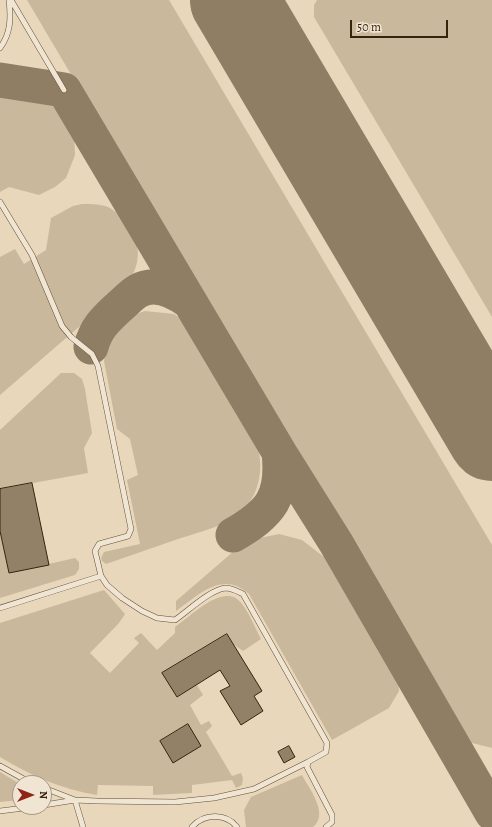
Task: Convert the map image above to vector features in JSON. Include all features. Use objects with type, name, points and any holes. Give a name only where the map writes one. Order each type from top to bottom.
[{"type":"lane","points":[[0,48],[6,40],[11,20],[10,0]]},
{"type":"lane","points":[[10,0],[64,90]]},
{"type":"lane","points":[[0,202],[32,255],[62,326],[71,337],[92,354],[98,366],[131,530],[128,536],[96,546],[95,551],[101,576],[107,585],[122,598],[156,618],[175,620],[214,592],[225,588],[235,590],[243,594],[327,743],[326,752],[266,784],[235,795],[175,802],[74,800],[52,804]]},
{"type":"lane","points":[[0,608],[101,576]]},
{"type":"lane","points":[[308,762],[308,772],[332,815],[332,822],[326,827]]},
{"type":"lane","points":[[0,766],[16,775]]},
{"type":"lane","points":[[52,791],[74,800],[83,827]]},
{"type":"lane","points":[[0,811],[12,810]]},
{"type":"lane","points":[[192,827],[197,822],[216,816],[230,819],[237,827]]},
{"type":"shaded area","points":[[27,0],[169,0],[492,545],[492,748],[472,743],[461,734]]},
{"type":"shaded area","points":[[317,0],[492,0],[492,317],[314,17],[314,5]]},
{"type":"shaded area","points":[[0,93],[51,104],[70,125],[74,133],[75,155],[66,178],[55,187],[39,195],[9,187],[0,192]]},
{"type":"shaded area","points":[[82,204],[97,204],[110,208],[128,225],[134,235],[137,245],[138,256],[136,267],[124,288],[0,395],[0,257],[15,249],[24,264],[46,250],[51,218],[73,206]]},
{"type":"shaded area","points":[[145,311],[174,314],[191,326],[256,441],[260,465],[259,477],[252,499],[235,517],[213,528],[106,564],[101,558],[104,552],[140,544],[127,480],[138,475],[130,439],[117,429],[104,361],[108,343],[116,329],[128,318]]},
{"type":"shaded area","points":[[61,373],[74,373],[82,379],[85,389],[92,433],[84,448],[88,473],[0,489],[0,430]]},
{"type":"shaded area","points":[[0,531],[9,573],[75,558],[79,562],[79,569],[75,575],[0,598]]},
{"type":"shaded area","points":[[279,534],[302,540],[328,560],[398,678],[399,691],[389,708],[332,740],[249,594],[239,587],[229,584],[220,585],[202,592],[176,611],[176,601],[241,545],[255,539]]},
{"type":"shaded area","points":[[104,590],[125,614],[119,623],[90,653],[110,673],[139,643],[134,638],[141,633],[157,650],[175,633],[175,627],[208,602],[227,596],[235,598],[245,608],[261,639],[243,651],[233,644],[227,634],[163,673],[177,697],[197,685],[203,695],[190,705],[201,725],[209,721],[212,726],[206,732],[232,776],[241,773],[243,778],[242,785],[236,788],[232,780],[192,785],[192,793],[153,795],[153,786],[98,785],[97,795],[52,783],[52,775],[33,775],[0,757],[0,623]]},
{"type":"shaded area","points":[[0,772],[12,779],[12,801],[0,802]]},
{"type":"shaded area","points":[[302,775],[313,793],[319,808],[318,822],[313,827],[246,827],[244,810],[251,797]]},
{"type":"building","points":[[32,483],[49,565],[9,573],[0,531],[0,489]]},
{"type":"building","points":[[227,634],[262,691],[254,696],[263,711],[241,725],[220,691],[230,686],[220,670],[177,697],[162,673]]},
{"type":"building","points":[[188,724],[201,746],[173,763],[160,741]]},
{"type":"building","points":[[289,746],[295,757],[284,763],[278,752]]},
{"type":"taxiway","points":[[0,80],[64,90],[279,452],[336,543],[492,813]]},
{"type":"taxiway","points":[[91,347],[98,329],[105,320],[138,291],[145,288],[158,287],[172,291],[190,302]]},
{"type":"taxiway","points":[[233,535],[257,519],[266,511],[272,502],[277,492],[279,481],[279,452]]},
{"type":"runway","points":[[234,0],[492,437]]}]
